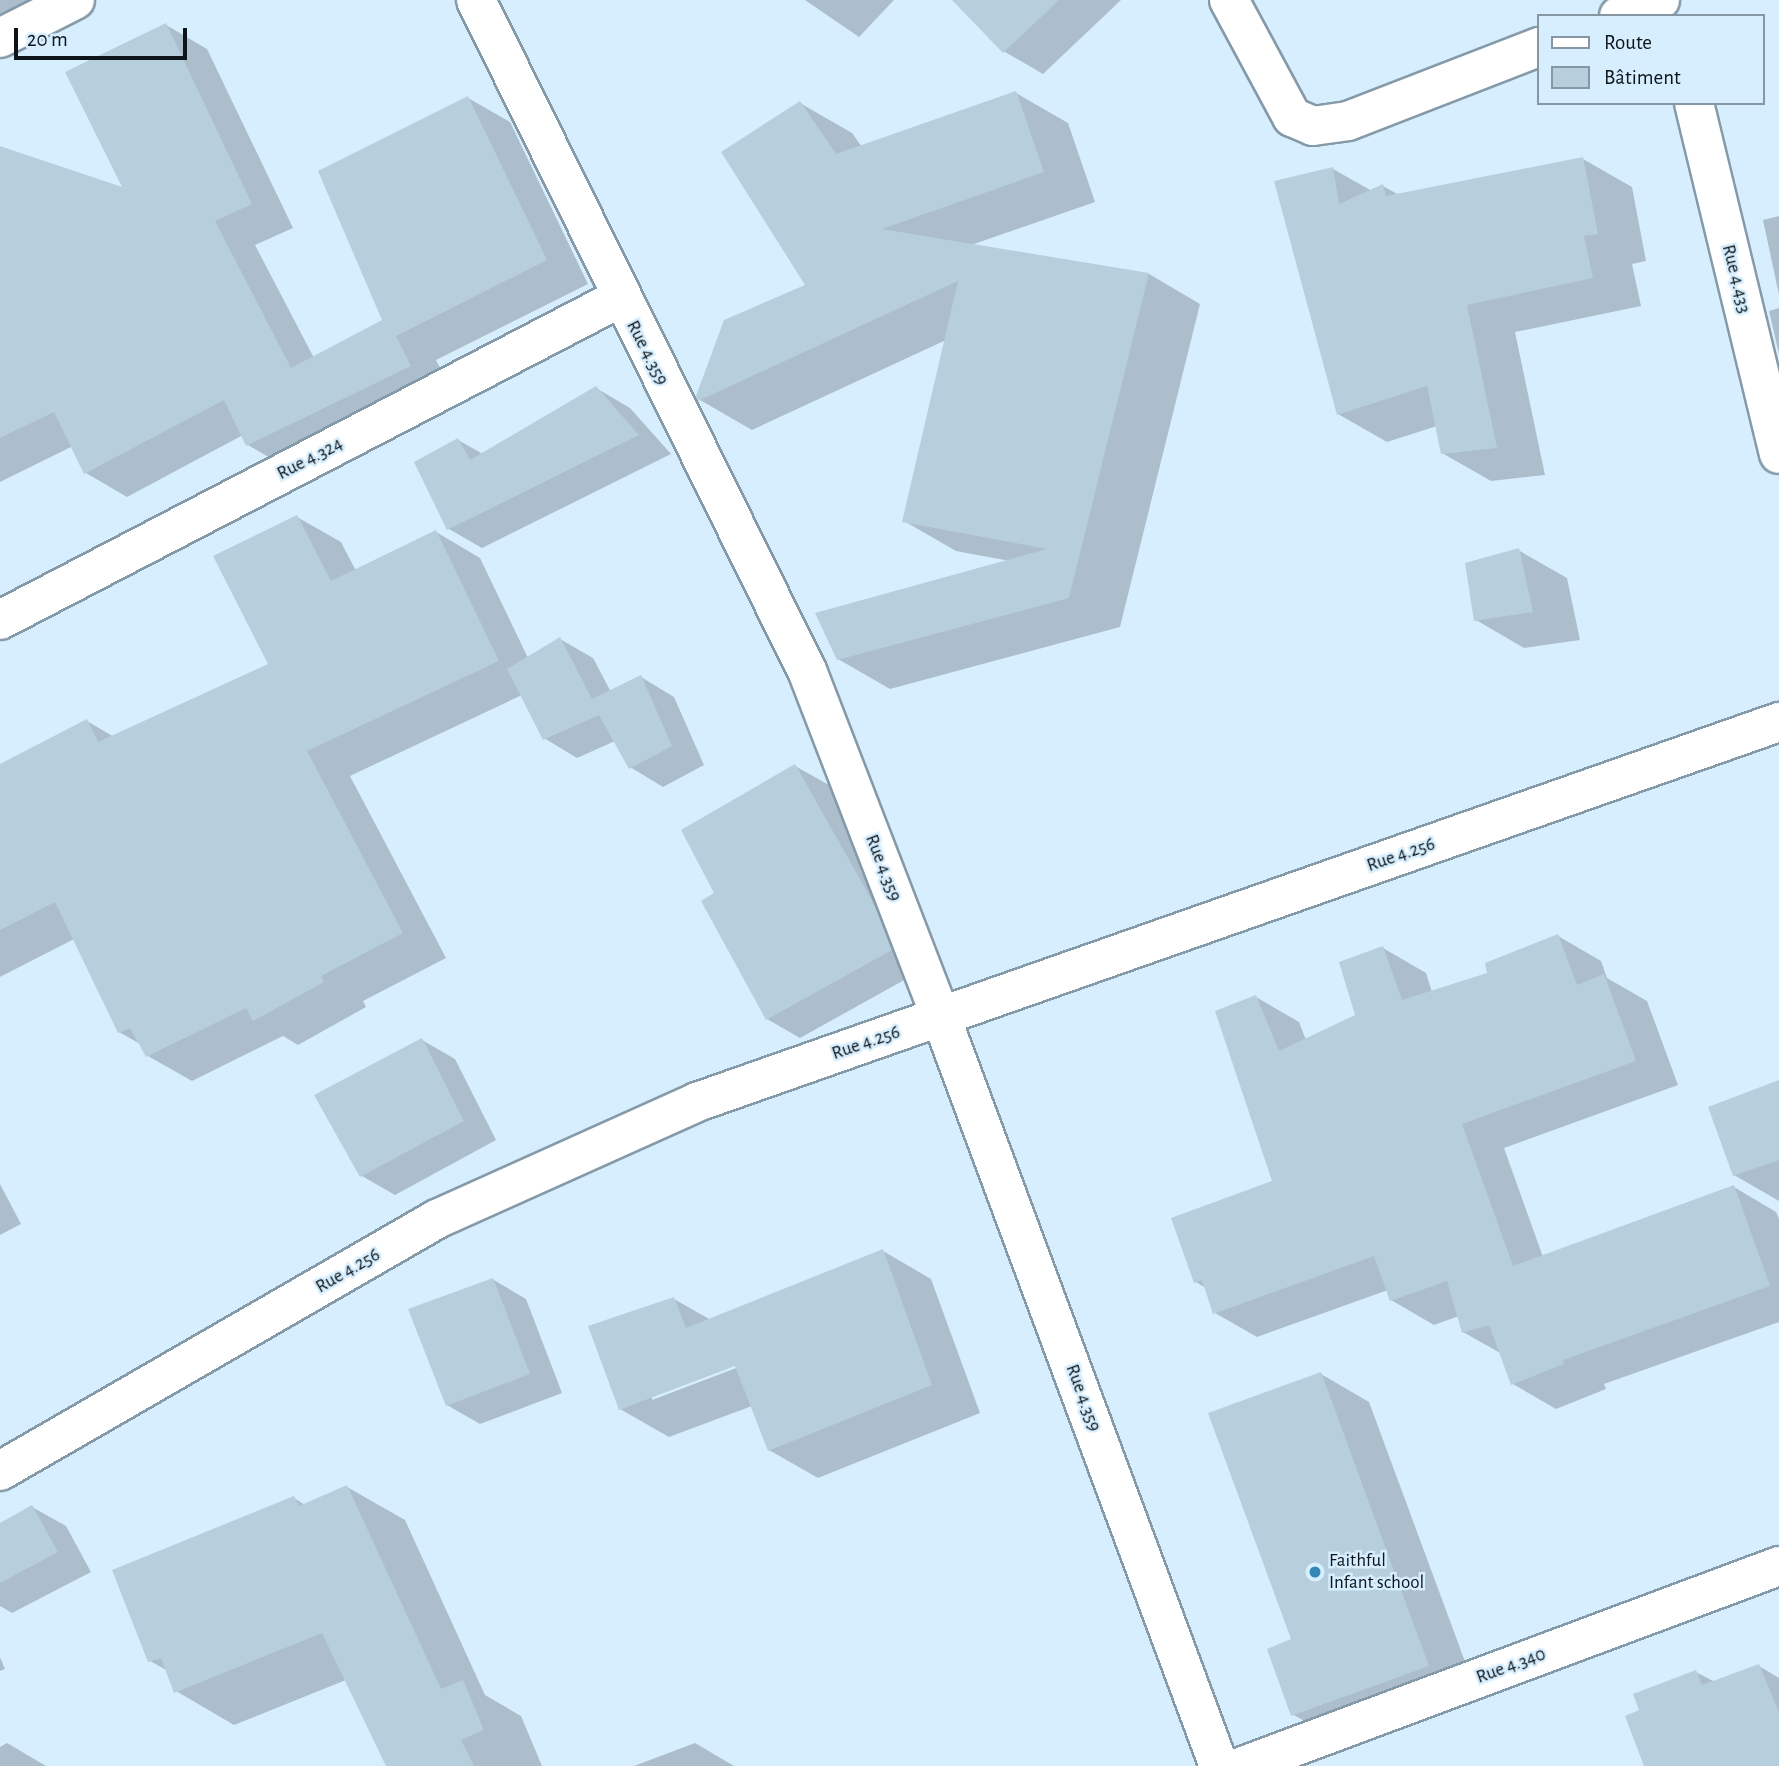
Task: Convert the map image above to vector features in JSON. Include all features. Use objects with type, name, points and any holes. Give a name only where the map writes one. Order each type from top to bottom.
[{"type":"street","points":[[0,38],[75,0]]},
{"type":"street","name":"Rue 4.359","points":[[476,0],[620,298],[808,673],[941,1017],[1219,1766]]},
{"type":"street","points":[[1229,0],[1292,117],[1313,126],[1349,121],[1538,47]]},
{"type":"street","points":[[1624,14],[1660,0]]},
{"type":"street","name":"Rue 4.433","points":[[1694,105],[1779,454]]},
{"type":"street","name":"Rue 4.324","points":[[0,620],[620,298]]},
{"type":"street","name":"Rue 4.256","points":[[0,1471],[437,1219],[697,1102],[1779,722]]},
{"type":"street","name":"Rue 4.340","points":[[1243,1766],[1779,1566]]},
{"type":"building","points":[[952,0],[1059,0],[1003,53]]},
{"type":"building","points":[[166,23],[252,204],[215,221],[291,368],[382,320],[318,171],[468,96],[547,260],[396,336],[411,366],[246,446],[224,400],[84,474],[54,412],[0,438],[0,146],[122,187],[65,72]]},
{"type":"building","points":[[1016,91],[1044,172],[882,229],[1149,273],[1069,598],[837,660],[815,613],[1047,549],[902,522],[958,281],[698,401],[696,396],[724,320],[805,285],[721,152],[800,101],[836,154]]},
{"type":"building","points":[[1583,157],[1598,234],[1584,236],[1593,278],[1467,305],[1497,448],[1441,454],[1427,386],[1337,415],[1274,181],[1333,167],[1339,204],[1383,184],[1386,196]]},
{"type":"building","points":[[596,386],[639,435],[447,530],[414,462],[458,438],[470,460]]},
{"type":"building","points":[[297,515],[331,581],[436,530],[499,661],[307,751],[403,933],[321,976],[324,982],[253,1021],[246,1008],[146,1057],[130,1028],[118,1033],[55,902],[0,930],[0,764],[87,719],[98,742],[268,664],[213,556]]},
{"type":"building","points":[[1519,548],[1533,612],[1474,621],[1465,563]]},
{"type":"building","points":[[560,637],[592,699],[641,675],[672,746],[629,769],[599,715],[543,740],[507,669]]},
{"type":"building","points":[[795,764],[875,906],[892,950],[766,1020],[701,901],[714,893],[681,830]]},
{"type":"building","points":[[1558,934],[1577,985],[1604,974],[1636,1061],[1462,1124],[1513,1266],[1734,1185],[1770,1286],[1563,1360],[1564,1364],[1511,1385],[1489,1325],[1462,1333],[1447,1281],[1390,1301],[1374,1256],[1213,1314],[1202,1280],[1194,1283],[1171,1218],[1272,1181],[1215,1011],[1256,995],[1279,1051],[1355,1015],[1339,962],[1383,946],[1402,1000],[1487,973],[1485,963]]},
{"type":"building","points":[[422,1038],[464,1121],[360,1177],[314,1095]]},
{"type":"building","points":[[1779,1080],[1779,1160],[1733,1176],[1708,1107]]},
{"type":"building","points":[[883,1249],[932,1385],[768,1451],[735,1366],[619,1410],[588,1326],[674,1297],[686,1328]]},
{"type":"building","points":[[493,1278],[530,1374],[446,1406],[408,1309]]},
{"type":"building","points":[[1321,1372],[1429,1666],[1291,1716],[1267,1649],[1291,1639],[1208,1413]]},
{"type":"building","points":[[347,1485],[441,1689],[463,1680],[484,1730],[461,1740],[474,1766],[386,1766],[322,1633],[174,1693],[161,1658],[148,1662],[112,1570],[294,1496],[299,1506]]},
{"type":"building","points":[[32,1505],[58,1552],[0,1583],[0,1523]]},
{"type":"building","points":[[1759,1664],[1779,1713],[1779,1766],[1644,1766],[1625,1716],[1639,1710],[1633,1694],[1696,1670],[1702,1685]]},
{"type":"place","name":"Faithful Infant school","points":[[1315,1572]]}]
